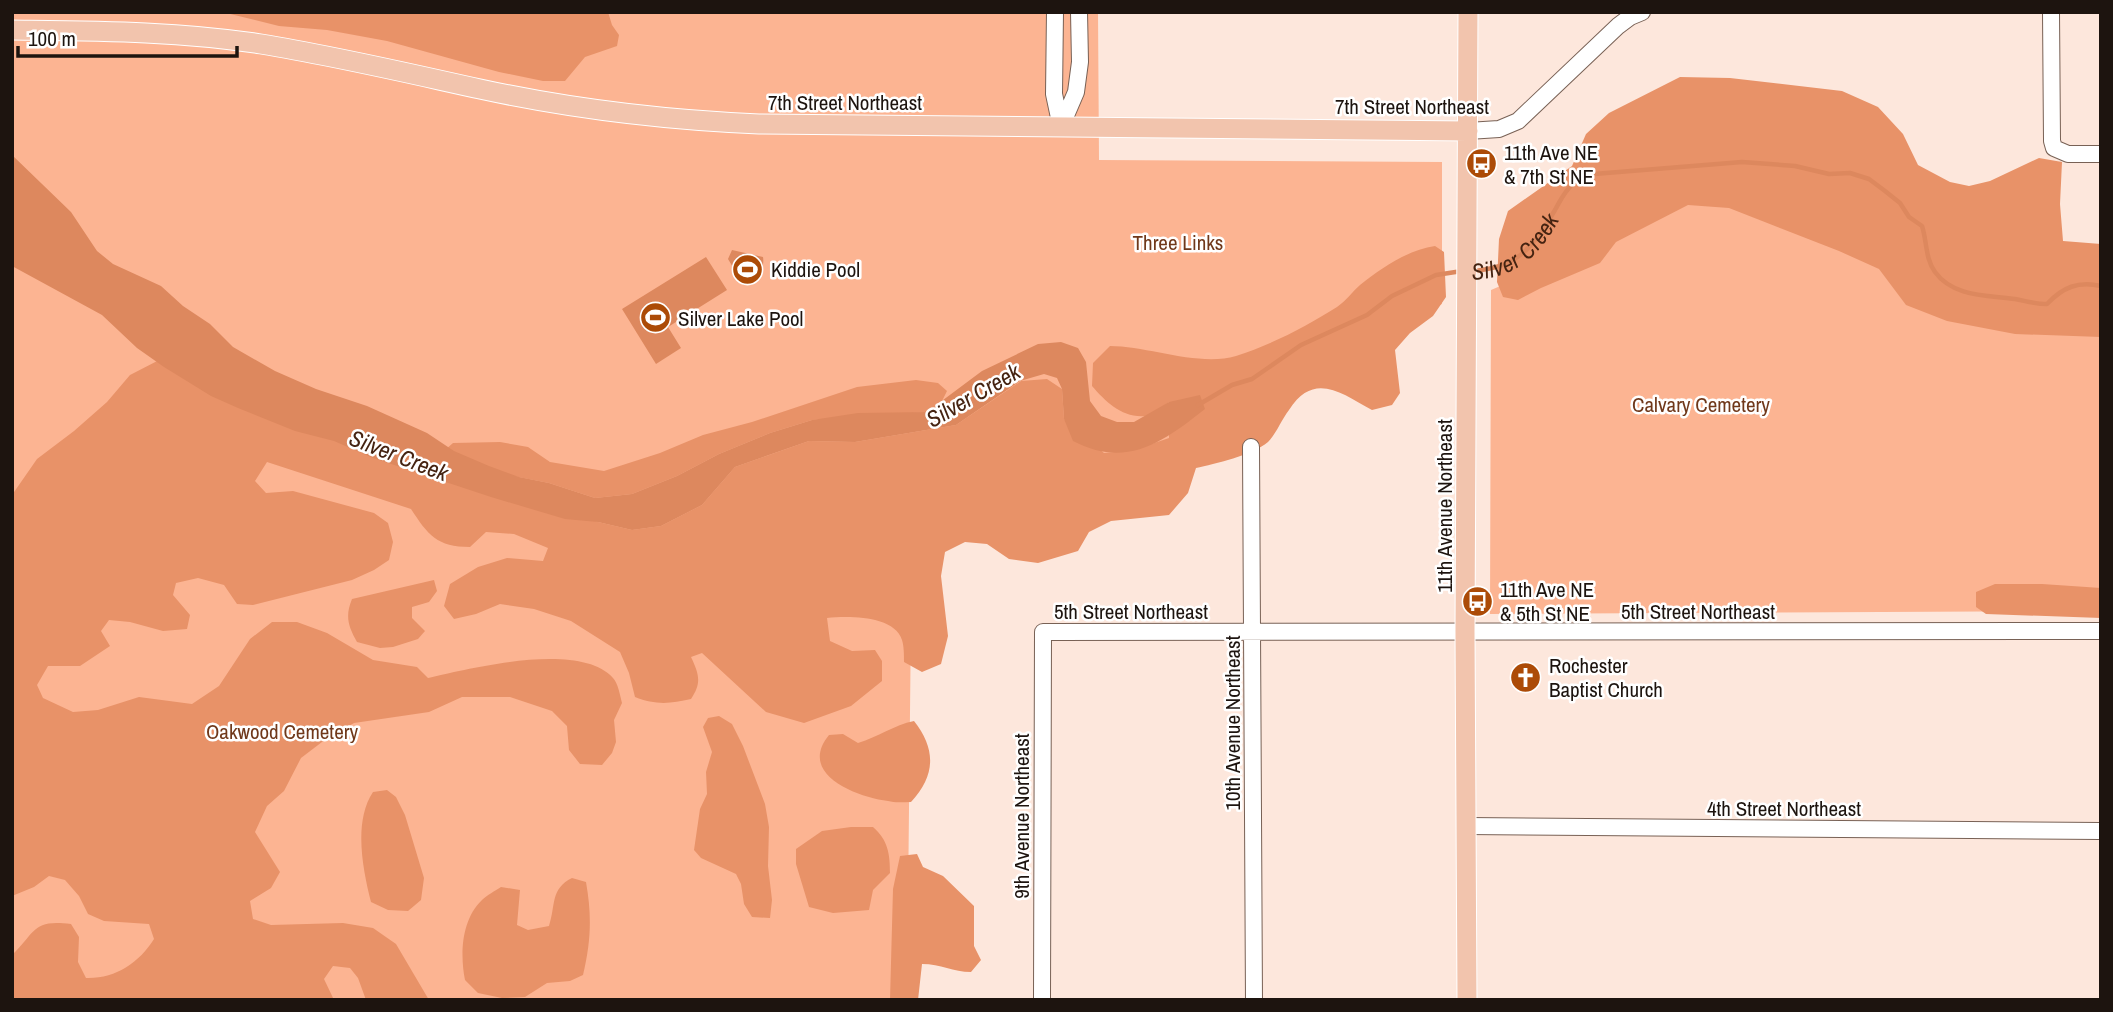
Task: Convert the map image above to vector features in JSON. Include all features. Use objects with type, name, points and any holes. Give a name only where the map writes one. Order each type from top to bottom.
[{"type":"main road","name":"11th Avenue Northeast","points":[[1467,1000],[1465,632],[1468,12]]},
{"type":"main road","name":"7th Street Northeast","points":[[12,30],[161,34],[258,44],[344,58],[507,94],[619,114],[666,119],[759,124],[1468,131]]},
{"type":"street","points":[[1055,12],[1054,94],[1061,127]]},
{"type":"street","points":[[1061,127],[1076,92],[1080,62],[1079,12]]},
{"type":"street","name":"7th Street Northeast","points":[[1468,131],[1499,129],[1518,121],[1618,26],[1642,12]]},
{"type":"street","points":[[2051,12],[2051,133],[2054,148],[2068,154],[2101,154]]},
{"type":"street","name":"10th Avenue Northeast","points":[[1251,447],[1254,1000]]},
{"type":"street","name":"5th Street Northeast","points":[[1043,632],[2101,631]]},
{"type":"street","name":"9th Avenue Northeast","points":[[1042,1000],[1043,632]]},
{"type":"street","name":"4th Street Northeast","points":[[1466,826],[2101,831]]},
{"type":"green space","points":[[12,12],[1098,12],[1099,160],[1442,162],[1442,304],[1106,474],[912,522],[907,1000],[12,1000]]},
{"type":"green space","points":[[222,12],[608,12],[619,35],[617,46],[585,57],[565,81],[543,81],[499,72],[387,41],[327,30],[279,26]]},
{"type":"green space","points":[[1680,77],[1730,78],[1842,91],[1878,107],[1903,134],[1918,165],[1950,182],[1969,186],[1990,181],[2039,158],[2062,162],[2060,204],[2063,241],[2101,244],[2101,337],[2015,334],[1947,321],[1906,305],[1879,269],[1839,251],[1729,208],[1688,205],[1616,242],[1600,263],[1518,300],[1503,297],[1497,282],[1499,239],[1508,211],[1572,166],[1586,134],[1609,113]]},
{"type":"green space","name":"Calvary Cemetery","points":[[1681,192],[2101,314],[2101,611],[1490,614],[1491,290],[1535,271]]},
{"type":"green space","name":"Oakwood Cemetery","points":[[1435,246],[1444,252],[1446,297],[1433,316],[1410,333],[1395,350],[1400,393],[1392,405],[1372,410],[1339,392],[1318,388],[1308,391],[1298,398],[1274,435],[1261,447],[1196,468],[1188,493],[1169,515],[1111,521],[1089,532],[1078,551],[1038,563],[1009,559],[987,544],[965,542],[945,552],[941,576],[948,636],[941,664],[922,672],[904,662],[903,642],[890,626],[858,617],[827,618],[830,641],[852,651],[875,650],[882,661],[882,681],[851,706],[804,723],[766,712],[702,653],[691,657],[698,678],[697,688],[691,699],[669,703],[656,702],[635,697],[620,652],[571,621],[534,609],[500,604],[454,619],[444,606],[450,584],[478,567],[507,558],[543,561],[548,548],[514,534],[486,532],[470,547],[449,545],[428,532],[411,509],[267,462],[255,481],[266,493],[293,491],[374,513],[388,523],[393,542],[389,560],[352,580],[253,605],[237,604],[224,585],[198,578],[176,583],[173,595],[190,615],[187,629],[163,631],[130,622],[109,620],[101,631],[110,646],[80,666],[48,666],[37,685],[43,698],[73,712],[98,710],[139,697],[192,704],[219,686],[250,639],[272,622],[297,622],[327,633],[373,660],[417,667],[428,678],[525,660],[576,661],[597,667],[615,680],[622,703],[614,720],[616,742],[612,753],[602,765],[580,764],[569,750],[567,726],[552,711],[510,697],[462,697],[429,712],[354,723],[301,758],[284,791],[267,806],[255,832],[280,872],[271,888],[250,901],[253,919],[271,925],[343,923],[373,928],[396,944],[429,1000],[366,1000],[358,978],[350,968],[333,966],[324,979],[334,1000],[12,1000],[12,955],[42,926],[49,923],[71,924],[79,937],[78,962],[86,978],[107,976],[125,968],[148,948],[154,939],[149,924],[104,921],[88,914],[79,896],[65,880],[49,876],[34,887],[12,896],[12,495],[37,459],[107,402],[130,375],[165,357],[598,522],[632,530],[661,526],[702,505],[735,467],[809,441],[855,442],[956,425],[1021,381],[1047,379],[1062,389],[1064,419],[1104,453],[1134,450],[1169,438],[1169,402],[1148,416],[1137,416],[1122,412],[1092,386],[1093,363],[1110,346],[1206,359],[1222,359],[1249,352],[1275,341],[1340,305],[1360,285],[1386,266],[1415,251]]},
{"type":"green space","points":[[916,380],[938,383],[947,391],[942,401],[927,412],[812,420],[770,433],[632,494],[595,498],[549,483],[468,467],[445,450],[453,443],[500,442],[528,447],[550,462],[604,471],[660,453],[703,435],[752,422],[857,387]]},
{"type":"green space","points":[[434,580],[437,591],[429,602],[412,607],[412,618],[425,631],[418,639],[380,648],[357,642],[348,621],[352,599]]},
{"type":"green space","points":[[1995,584],[2101,588],[2101,618],[1986,614],[1976,607],[1976,592]]},
{"type":"green space","points":[[719,716],[732,724],[765,804],[769,827],[768,866],[772,900],[770,918],[752,917],[744,904],[741,884],[736,874],[701,858],[694,850],[700,809],[707,794],[706,772],[712,752],[703,727],[708,718]]},
{"type":"green space","points":[[914,721],[926,742],[930,762],[925,782],[911,802],[875,799],[847,789],[825,772],[820,761],[821,749],[829,735],[843,734],[858,743]]},
{"type":"green space","points":[[387,790],[396,797],[405,815],[424,878],[421,900],[408,911],[388,910],[371,902],[365,876],[361,832],[363,817],[373,792]]},
{"type":"green space","points":[[873,827],[878,832],[887,848],[890,873],[873,890],[869,910],[833,913],[809,907],[796,864],[796,849],[822,831]]},
{"type":"green space","points":[[917,854],[923,867],[943,876],[974,906],[974,946],[981,960],[971,972],[922,964],[918,1000],[890,1000],[893,889],[900,856]]},
{"type":"green space","points":[[572,878],[586,882],[588,894],[590,928],[583,975],[570,981],[547,983],[525,997],[502,998],[478,993],[465,980],[463,960],[466,928],[475,908],[484,898],[501,887],[520,890],[517,925],[528,930],[549,926],[557,892]]},
{"type":"water","points":[[12,155],[71,212],[97,251],[113,264],[161,286],[183,306],[210,324],[233,347],[275,371],[316,389],[367,406],[427,433],[454,451],[489,466],[595,498],[632,494],[770,433],[812,420],[858,413],[927,412],[982,371],[1038,344],[1061,342],[1078,348],[1086,362],[1090,401],[1101,416],[1117,422],[1134,422],[1169,402],[1200,395],[1205,409],[1174,432],[1143,448],[1127,452],[1092,449],[1073,441],[1064,419],[1062,389],[1057,378],[1044,374],[1020,381],[956,425],[855,442],[809,441],[735,467],[702,505],[661,526],[632,530],[598,522],[565,519],[373,458],[334,441],[295,431],[211,396],[164,367],[137,348],[102,315],[12,266]]},
{"type":"water","name":"Kiddie Pool","points":[[732,250],[763,257],[762,269],[748,285],[743,284],[728,259]]},
{"type":"water","name":"Silver Lake Pool","points":[[706,257],[727,290],[668,327],[681,348],[656,364],[622,309]]},
{"type":"waterway","name":"Silver Creek","points":[[1471,271],[1500,266],[1522,254],[1539,235],[1568,189],[1583,178],[1594,174],[1742,162],[1795,166],[1829,174],[1850,173],[1869,179],[1900,203],[1909,217],[1922,226],[1928,255],[1935,272],[1942,280],[1961,290],[2047,304],[2071,287],[2085,284],[2101,286]]},
{"type":"waterway","name":"Silver Creek","points":[[1198,405],[1232,385],[1252,379],[1301,345],[1367,315],[1392,296],[1436,275],[1462,271]]},
{"type":"place","name":"11th Ave NE & 7th St NE","points":[[1481,164]]},
{"type":"place","name":"Kiddie Pool","points":[[748,269]]},
{"type":"place","name":"Silver Lake Pool","points":[[655,318]]},
{"type":"place","name":"11th Ave NE & 5th St NE","points":[[1477,601]]},
{"type":"place","name":"Rochester Baptist Church","points":[[1526,677]]},
{"type":"park label","name":"Three Links","points":[[1178,242]]}]
